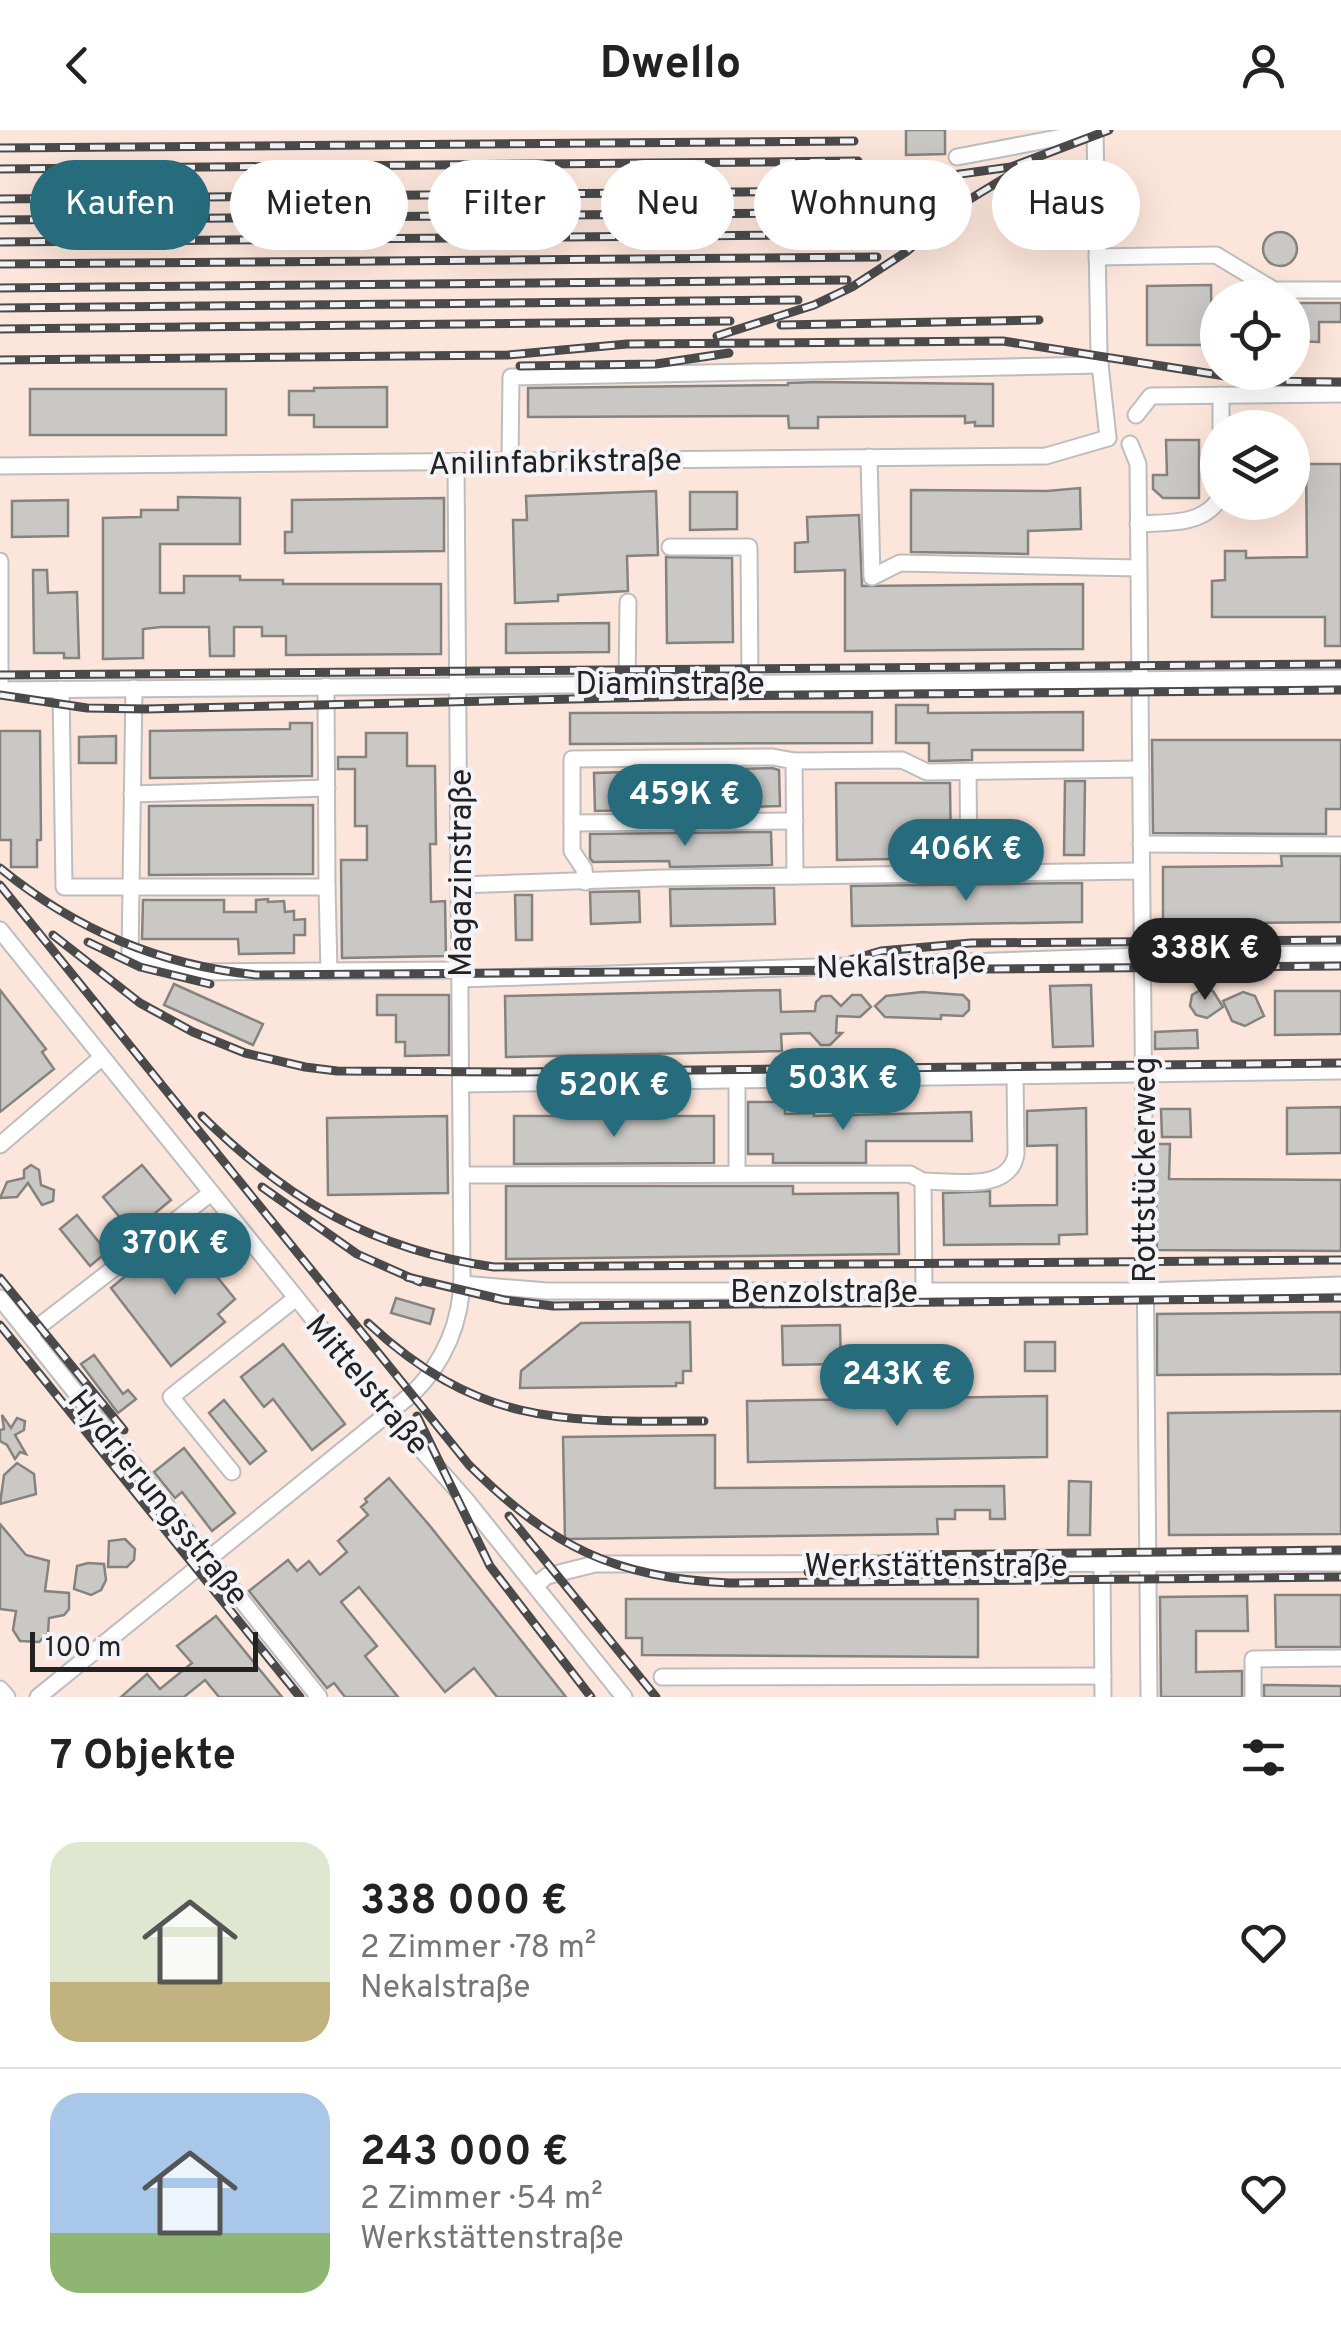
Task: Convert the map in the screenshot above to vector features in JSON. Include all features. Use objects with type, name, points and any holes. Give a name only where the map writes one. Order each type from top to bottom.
[{"type":"street","points":[[957,157],[1095,131],[1100,365],[1107,429],[1122,445],[1130,444],[1140,431],[1136,416]]},
{"type":"street","points":[[1097,257],[1216,256],[1274,290],[1341,290]]},
{"type":"street","points":[[510,460],[511,376],[1100,365]]},
{"type":"street","points":[[1136,416],[1151,396],[1341,394]]},
{"type":"street","points":[[1221,395],[1221,410]]},
{"type":"street","points":[[1107,429],[1116,411],[1136,416]]},
{"type":"street","name":"Anilinfabrikstraße","points":[[0,466],[1046,456],[1107,429]]},
{"type":"street","name":"Rottstückerweg","points":[[1130,444],[1138,464],[1150,1697]]},
{"type":"street","points":[[869,457],[872,577],[900,563],[1138,568]]},
{"type":"street","name":"Magazinstraße","points":[[456,463],[462,1284]]},
{"type":"street","points":[[1138,524],[1200,517]]},
{"type":"street","points":[[670,547],[749,547],[750,682]]},
{"type":"street","points":[[0,561],[0,687]]},
{"type":"street","points":[[627,683],[628,602]]},
{"type":"street","name":"Diaminstraße","points":[[0,687],[61,690],[1341,678]]},
{"type":"street","points":[[326,686],[329,971]]},
{"type":"street","points":[[131,888],[134,688]]},
{"type":"street","points":[[61,690],[64,888],[328,887]]},
{"type":"street","points":[[585,882],[584,869],[572,851],[572,760],[902,760],[926,772],[1140,769]]},
{"type":"street","points":[[794,761],[795,876]]},
{"type":"street","points":[[968,772],[969,873]]},
{"type":"street","points":[[132,794],[327,788]]},
{"type":"street","points":[[572,823],[795,821]]},
{"type":"street","points":[[1141,844],[1341,845]]},
{"type":"street","points":[[460,885],[1141,872]]},
{"type":"street","name":"Nekalstraße","points":[[131,888],[130,955],[201,972],[460,974],[1341,954]]},
{"type":"street","name":"Mittelstraße","points":[[0,930],[389,1413],[466,1500],[624,1697]]},
{"type":"street","points":[[0,1145],[101,1058]]},
{"type":"street","points":[[462,1084],[1341,1072]]},
{"type":"street","points":[[462,1175],[896,1172],[922,1181],[996,1181],[1014,1166],[1015,1074]]},
{"type":"street","points":[[737,1079],[737,1173]]},
{"type":"street","points":[[922,1181],[924,1291]]},
{"type":"street","points":[[29,1334],[212,1193]]},
{"type":"street","points":[[38,1697],[433,1374],[452,1332],[462,1284]]},
{"type":"street","name":"Benzolstraße","points":[[462,1284],[546,1291],[1144,1291],[1341,1285]]},
{"type":"street","name":"Hydrierungsstraße","points":[[0,1298],[318,1697]]},
{"type":"street","points":[[232,1472],[171,1397],[296,1298]]},
{"type":"street","name":"Werkstättenstraße","points":[[536,1585],[547,1576],[595,1564],[1341,1562]]},
{"type":"street","points":[[1102,1565],[1103,1697]]},
{"type":"street","points":[[1254,1697],[1253,1659],[1341,1658]]},
{"type":"street","points":[[662,1677],[1103,1676]]},
{"type":"street","points":[[0,1689],[7,1697]]},
{"type":"shaded area","points":[[0,130],[1341,130],[1341,1697],[0,1697]]},
{"type":"building","points":[[906,130],[945,130],[945,154],[906,155]]},
{"type":"building","points":[[1280,232],[1292,237],[1297,249],[1292,261],[1280,266],[1268,261],[1263,249],[1268,237]]},
{"type":"building","points":[[1200,285],[1200,345],[1147,345],[1147,286]]},
{"type":"building","points":[[1310,303],[1341,303],[1341,322],[1319,322],[1319,342],[1310,342]]},
{"type":"building","points":[[818,382],[993,384],[993,426],[965,423],[965,416],[818,417],[818,428],[789,428],[788,416],[528,417],[528,388]]},
{"type":"building","points":[[387,387],[387,427],[314,427],[314,415],[289,415],[289,391]]},
{"type":"building","points":[[30,389],[226,389],[226,435],[30,435]]},
{"type":"building","points":[[1166,440],[1199,440],[1199,498],[1163,498],[1153,489],[1153,475],[1167,475]]},
{"type":"building","points":[[1310,464],[1341,464],[1341,646],[1325,646],[1325,617],[1212,617],[1212,581],[1225,580],[1225,551],[1246,551],[1246,558],[1307,557]]},
{"type":"building","points":[[1080,488],[1081,529],[1028,531],[1028,554],[911,552],[911,490]]},
{"type":"building","points":[[656,491],[658,555],[627,556],[628,591],[558,595],[558,601],[515,603],[513,520],[527,520],[526,496]]},
{"type":"building","points":[[690,492],[737,492],[737,529],[690,530]]},
{"type":"building","points":[[178,497],[240,498],[240,544],[160,544],[160,593],[184,593],[184,576],[240,576],[240,580],[283,580],[283,584],[441,584],[441,654],[286,655],[286,636],[262,636],[262,627],[234,627],[234,656],[210,656],[209,627],[161,627],[143,629],[143,658],[103,659],[103,518],[141,517],[141,510],[178,510]]},
{"type":"building","points":[[444,498],[444,551],[285,553],[285,532],[292,532],[292,500]]},
{"type":"building","points":[[68,500],[68,536],[12,537],[12,501]]},
{"type":"building","points":[[859,515],[862,586],[1083,584],[1083,649],[845,651],[845,570],[795,572],[795,543],[808,542],[807,517]]},
{"type":"building","points":[[666,557],[732,558],[733,642],[667,643]]},
{"type":"building","points":[[33,570],[47,570],[48,593],[77,592],[79,658],[64,658],[64,653],[34,653]]},
{"type":"building","points":[[609,623],[609,652],[506,653],[506,624]]},
{"type":"building","points":[[896,705],[928,705],[928,713],[1083,712],[1083,750],[972,750],[972,760],[929,761],[929,743],[896,743]]},
{"type":"building","points":[[872,712],[872,743],[570,744],[570,713]]},
{"type":"building","points":[[290,723],[312,723],[312,776],[150,778],[150,731],[290,729]]},
{"type":"building","points":[[0,731],[40,731],[41,840],[37,840],[37,867],[11,867],[11,840],[0,840]]},
{"type":"building","points":[[366,733],[407,733],[407,766],[435,766],[436,844],[430,844],[431,902],[445,901],[446,956],[342,958],[341,860],[367,860],[367,826],[355,826],[355,769],[338,769],[338,757],[366,757]]},
{"type":"building","points":[[116,736],[116,763],[79,763],[79,737]]},
{"type":"building","points":[[1152,740],[1341,740],[1341,809],[1326,809],[1326,834],[1153,833]]},
{"type":"building","points":[[779,770],[780,806],[595,811],[594,773]]},
{"type":"building","points":[[1065,781],[1085,781],[1084,855],[1064,855]]},
{"type":"building","points":[[836,783],[950,783],[951,858],[837,860]]},
{"type":"building","points":[[313,805],[313,874],[149,875],[149,806]]},
{"type":"building","points":[[771,832],[772,865],[670,867],[669,861],[593,862],[590,858],[590,834]]},
{"type":"building","points":[[1281,856],[1341,856],[1341,922],[1163,924],[1163,867],[1282,866]]},
{"type":"building","points":[[1082,883],[1082,922],[852,926],[851,886]]},
{"type":"building","points":[[774,888],[775,924],[671,926],[670,889]]},
{"type":"building","points":[[639,891],[640,922],[591,924],[590,892]]},
{"type":"building","points":[[515,895],[532,895],[532,940],[516,940]]},
{"type":"building","points":[[143,900],[224,900],[224,912],[256,912],[256,900],[284,901],[285,912],[294,911],[294,920],[305,919],[305,935],[294,935],[294,953],[239,954],[238,939],[142,939]]},
{"type":"building","points":[[174,984],[263,1024],[253,1045],[164,1005]]},
{"type":"building","points":[[1091,985],[1093,1046],[1053,1047],[1050,986]]},
{"type":"building","points":[[1202,989],[1213,991],[1223,1007],[1207,1018],[1196,1015],[1190,1006],[1192,995]]},
{"type":"building","points":[[0,990],[46,1049],[42,1052],[54,1069],[0,1112]]},
{"type":"building","points":[[780,990],[781,1012],[815,1011],[822,996],[831,996],[841,1006],[852,995],[861,995],[871,1007],[860,1017],[837,1016],[836,1033],[842,1033],[830,1045],[821,1045],[810,1033],[781,1034],[782,1051],[506,1057],[505,996]]},
{"type":"building","points":[[1275,991],[1341,991],[1341,1034],[1275,1035]]},
{"type":"building","points":[[922,992],[963,995],[969,1001],[969,1010],[963,1016],[941,1015],[941,1019],[885,1017],[875,1006],[886,996]]},
{"type":"building","points":[[1243,992],[1255,996],[1264,1016],[1245,1026],[1232,1021],[1223,1001]]},
{"type":"building","points":[[377,995],[449,995],[449,1055],[405,1056],[405,1042],[396,1042],[396,1015],[377,1015]]},
{"type":"building","points":[[1197,1030],[1198,1048],[1155,1049],[1155,1032]]},
{"type":"building","points":[[748,1102],[785,1102],[785,1114],[814,1116],[971,1112],[972,1141],[866,1141],[866,1163],[773,1163],[773,1154],[748,1154]]},
{"type":"building","points":[[1341,1107],[1341,1153],[1287,1154],[1287,1108]]},
{"type":"building","points":[[1086,1108],[1087,1234],[1059,1235],[1059,1244],[944,1245],[943,1193],[990,1191],[990,1206],[1057,1205],[1057,1145],[1027,1146],[1027,1111]]},
{"type":"building","points":[[1161,1109],[1190,1109],[1191,1137],[1162,1137]]},
{"type":"building","points":[[447,1116],[448,1193],[328,1195],[327,1118]]},
{"type":"building","points":[[514,1116],[714,1116],[714,1163],[514,1164]]},
{"type":"building","points":[[1155,1144],[1170,1144],[1169,1179],[1341,1180],[1341,1251],[1157,1250]]},
{"type":"building","points":[[31,1165],[39,1170],[41,1185],[54,1190],[53,1201],[42,1205],[28,1183],[17,1197],[0,1198],[7,1182],[24,1178],[24,1170]]},
{"type":"building","points":[[142,1165],[171,1200],[132,1232],[103,1197]]},
{"type":"building","points":[[506,1186],[793,1186],[793,1194],[898,1193],[899,1254],[506,1259]]},
{"type":"building","points":[[77,1215],[107,1252],[90,1266],[60,1229]]},
{"type":"building","points":[[180,1231],[235,1299],[218,1314],[225,1322],[171,1366],[111,1288]]},
{"type":"building","points":[[396,1298],[434,1309],[430,1324],[391,1313]]},
{"type":"building","points":[[1341,1312],[1341,1374],[1157,1375],[1157,1314]]},
{"type":"building","points":[[690,1322],[691,1371],[683,1371],[683,1383],[676,1386],[520,1388],[521,1371],[581,1323]]},
{"type":"building","points":[[840,1325],[841,1364],[783,1365],[782,1326]]},
{"type":"building","points":[[1025,1342],[1055,1342],[1055,1371],[1025,1371]]},
{"type":"building","points":[[283,1344],[345,1424],[312,1450],[273,1399],[264,1407],[241,1377]]},
{"type":"building","points":[[94,1355],[123,1394],[128,1390],[136,1399],[118,1413],[81,1364]]},
{"type":"building","points":[[1047,1396],[1047,1457],[748,1462],[747,1401]]},
{"type":"building","points":[[224,1400],[266,1451],[250,1464],[209,1413]]},
{"type":"building","points":[[1341,1411],[1341,1534],[1169,1535],[1168,1413]]},
{"type":"building","points":[[2,1415],[11,1428],[17,1418],[25,1421],[24,1430],[15,1435],[26,1454],[20,1452],[15,1459],[0,1441],[0,1430],[4,1429]]},
{"type":"building","points":[[715,1435],[715,1488],[1004,1486],[1005,1519],[990,1519],[990,1510],[955,1510],[955,1519],[937,1519],[938,1534],[565,1539],[563,1437]]},
{"type":"building","points":[[184,1448],[235,1513],[212,1531],[182,1492],[175,1498],[154,1472]]},
{"type":"building","points":[[17,1463],[34,1474],[36,1494],[0,1504],[4,1475]]},
{"type":"building","points":[[389,1478],[566,1697],[497,1697],[474,1668],[445,1692],[359,1587],[341,1602],[377,1646],[365,1656],[398,1697],[345,1697],[334,1683],[327,1688],[249,1591],[288,1560],[297,1571],[309,1561],[320,1575],[347,1552],[338,1541],[368,1515],[361,1507],[367,1502],[365,1499]]},
{"type":"building","points":[[1069,1481],[1091,1482],[1090,1535],[1068,1535]]},
{"type":"building","points":[[0,1524],[26,1555],[49,1561],[45,1591],[69,1593],[69,1609],[64,1615],[49,1618],[48,1633],[39,1642],[20,1641],[13,1630],[16,1611],[0,1609]]},
{"type":"building","points":[[125,1539],[135,1549],[134,1560],[127,1567],[108,1567],[109,1541]]},
{"type":"building","points":[[104,1564],[106,1580],[101,1590],[91,1595],[74,1589],[77,1566]]},
{"type":"building","points":[[1275,1595],[1341,1595],[1341,1647],[1276,1647]]},
{"type":"building","points":[[1247,1596],[1248,1631],[1196,1631],[1196,1672],[1242,1671],[1242,1697],[1161,1697],[1160,1597]]},
{"type":"building","points":[[626,1599],[978,1599],[978,1657],[642,1655],[642,1638],[626,1638]]},
{"type":"building","points":[[216,1616],[282,1697],[219,1697],[205,1680],[184,1697],[121,1697],[147,1674],[160,1689],[192,1663],[177,1646]]},
{"type":"building","points":[[1264,1685],[1341,1686],[1341,1697],[1264,1697]]},
{"type":"railway","points":[[0,199],[837,191],[1011,167],[1109,130]]},
{"type":"railway","points":[[0,148],[854,141]]},
{"type":"railway","points":[[0,169],[754,162]]},
{"type":"railway","points":[[717,336],[814,305],[852,287],[906,252],[962,204],[992,186]]},
{"type":"railway","points":[[0,220],[754,213]]},
{"type":"railway","points":[[0,242],[754,235]]},
{"type":"railway","points":[[0,264],[877,257]]},
{"type":"railway","points":[[0,288],[847,280]]},
{"type":"railway","points":[[0,308],[798,300]]},
{"type":"railway","points":[[781,325],[1039,320]]},
{"type":"railway","points":[[0,329],[730,321]]},
{"type":"railway","points":[[0,360],[508,355],[627,344],[1003,341],[1257,381],[1341,382]]},
{"type":"railway","points":[[520,366],[656,364],[729,353]]},
{"type":"railway","points":[[0,675],[1341,664]]},
{"type":"railway","points":[[0,695],[87,708],[145,709],[702,696],[1341,690]]},
{"type":"railway","points":[[0,868],[58,909],[120,941],[186,963],[257,975],[1341,966]]},
{"type":"railway","points":[[0,885],[469,1465],[528,1517],[586,1552],[651,1574],[730,1583],[1341,1577]]},
{"type":"railway","points":[[53,935],[140,1003],[193,1032],[245,1053],[337,1071],[1341,1063]]},
{"type":"railway","points":[[843,962],[881,951],[971,943],[1341,940]]},
{"type":"railway","points":[[88,942],[140,967],[210,984]]},
{"type":"railway","points":[[202,1116],[267,1173],[335,1217],[410,1248],[494,1267],[1341,1260]]},
{"type":"railway","points":[[262,1187],[357,1254],[420,1282]]},
{"type":"railway","points":[[407,1277],[504,1300],[553,1306],[1341,1298]]},
{"type":"railway","points":[[0,1278],[124,1430]]},
{"type":"railway","points":[[368,1323],[447,1382],[486,1400],[565,1418],[704,1421]]},
{"type":"railway","points":[[0,1325],[300,1697]]},
{"type":"railway","points":[[417,1416],[490,1566],[591,1697]]},
{"type":"railway","points":[[509,1516],[656,1697]]},
{"type":"railway","points":[[808,1572],[910,1555],[1341,1550]]}]
